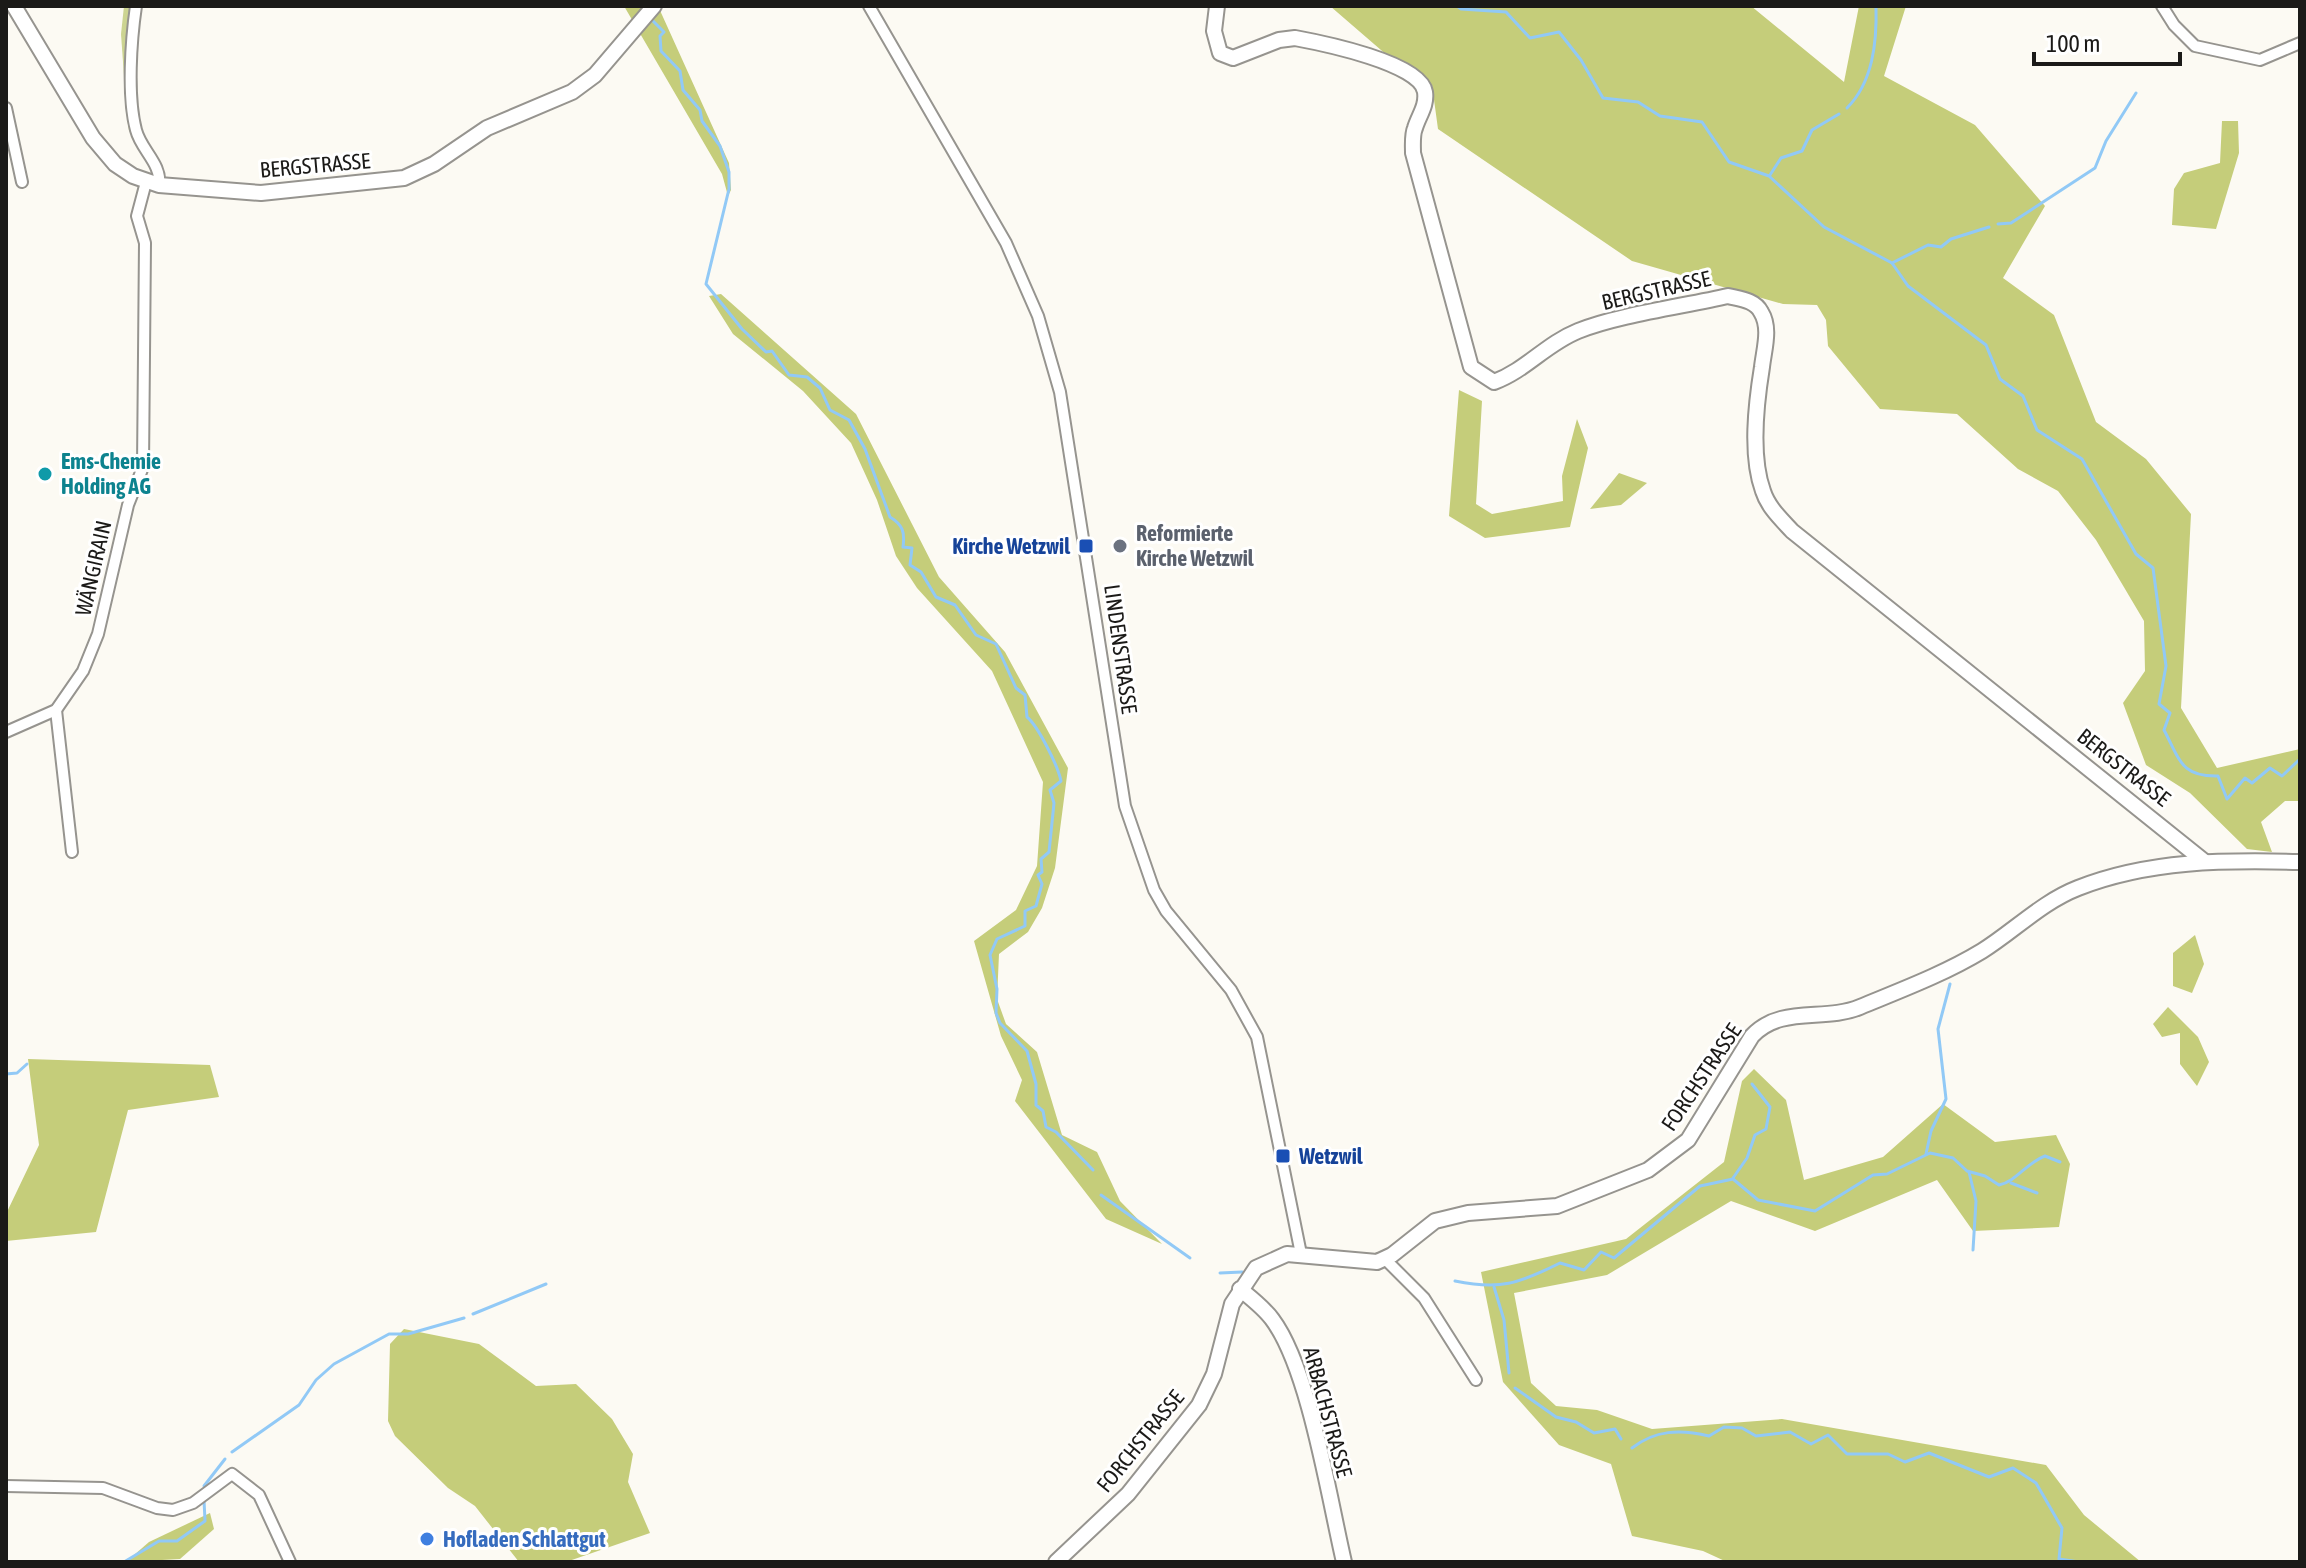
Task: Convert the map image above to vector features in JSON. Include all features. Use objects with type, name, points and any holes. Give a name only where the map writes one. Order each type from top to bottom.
[{"type":"street","points":[[6,14],[14,6]]},
{"type":"street","name":"BERGSTRASSE","points":[[14,6],[93,138],[115,164],[152,184],[261,193],[404,178],[434,164],[487,128],[572,92],[595,75],[654,7]]},
{"type":"street","points":[[136,6],[132,60],[135,128],[148,157],[157,166],[152,184]]},
{"type":"street","name":"LINDENSTRASSE","points":[[869,6],[1006,243],[1038,316],[1060,392],[1125,806],[1154,890],[1166,911],[1231,990],[1257,1037],[1301,1254]]},
{"type":"street","name":"BERGSTRASSE","points":[[1217,6],[1214,31],[1220,53],[1233,58],[1279,40],[1295,38],[1389,64],[1416,77],[1425,88],[1425,104],[1414,130],[1413,153],[1471,367],[1481,376],[1494,382],[1517,373],[1549,346],[1580,330],[1728,296],[1749,301],[1761,312],[1767,338],[1757,412],[1757,453],[1762,491],[1773,509],[1792,531],[2205,862]]},
{"type":"street","points":[[2162,6],[2174,25],[2195,46],[2260,60],[2300,43]]},
{"type":"street","points":[[6,108],[22,182]]},
{"type":"street","name":"WÄNGIRAIN","points":[[56,710],[83,671],[98,634],[128,505],[143,467],[145,243],[137,216],[152,184]]},
{"type":"street","points":[[6,732],[56,710],[72,852]]},
{"type":"street","name":"FORCHSTRASSE","points":[[1056,1562],[1128,1494],[1199,1405],[1214,1374],[1228,1317],[1240,1289],[1261,1264],[1287,1254],[1368,1262],[1385,1259],[1435,1221],[1468,1213],[1557,1206],[1663,1162],[1688,1140],[1752,1036],[1770,1021],[1844,1013],[1910,986],[1979,953],[2046,905],[2077,888],[2154,868],[2205,862],[2300,862]]},
{"type":"street","points":[[1385,1259],[1426,1301],[1476,1380]]},
{"type":"street","name":"ARBACHSTRASSE","points":[[1240,1289],[1272,1317],[1288,1346],[1300,1378],[1344,1562]]},
{"type":"street","points":[[6,1486],[103,1488],[173,1510],[193,1503],[232,1474],[259,1495],[290,1562]]},
{"type":"green space","points":[[124,6],[132,6],[133,133],[129,131],[127,118],[121,34]]},
{"type":"green space","points":[[624,6],[658,6],[729,163],[731,190],[728,196],[722,174]]},
{"type":"green space","points":[[1330,6],[1751,6],[1844,82],[1859,6],[1906,6],[1884,76],[1975,125],[2045,206],[2003,278],[2054,315],[2096,422],[2146,459],[2191,514],[2181,708],[2217,768],[2300,749],[2300,801],[2285,801],[2261,822],[2272,852],[2247,849],[2190,793],[2146,765],[2123,703],[2145,671],[2144,621],[2096,540],[2058,491],[2018,469],[1957,414],[1880,409],[1828,346],[1826,320],[1817,305],[1783,304],[1632,261],[1438,129],[1432,85],[1396,63]]},
{"type":"green space","points":[[2222,121],[2238,121],[2239,153],[2216,229],[2172,225],[2174,189],[2184,173],[2220,163]]},
{"type":"green space","points":[[721,294],[856,414],[939,577],[1005,652],[1068,768],[1055,868],[1042,908],[1028,932],[999,954],[997,999],[1006,1024],[1037,1052],[1062,1135],[1097,1152],[1120,1201],[1162,1244],[1106,1219],[1015,1101],[1022,1080],[1001,1036],[974,941],[1016,910],[1037,866],[1043,782],[992,671],[917,588],[896,556],[877,500],[851,443],[803,391],[733,334],[709,296]]},
{"type":"green space","points":[[1459,390],[1482,401],[1476,504],[1492,514],[1563,501],[1562,476],[1577,419],[1588,448],[1570,527],[1485,538],[1449,516]]},
{"type":"green space","points":[[1619,473],[1647,483],[1621,505],[1590,509]]},
{"type":"green space","points":[[2195,935],[2204,964],[2192,993],[2173,986],[2173,953]]},
{"type":"green space","points":[[2168,1007],[2198,1037],[2209,1062],[2197,1086],[2180,1064],[2180,1033],[2162,1037],[2153,1024]]},
{"type":"green space","points":[[28,1059],[210,1065],[219,1097],[128,1110],[96,1232],[6,1241],[6,1214],[39,1145]]},
{"type":"green space","points":[[1754,1069],[1786,1100],[1804,1180],[1883,1157],[1943,1104],[1995,1142],[2056,1135],[2070,1164],[2059,1227],[1973,1231],[1937,1180],[1815,1231],[1731,1201],[1607,1275],[1514,1293],[1531,1383],[1556,1406],[1597,1410],[1652,1429],[1782,1419],[2046,1465],[2084,1515],[2141,1562],[1727,1562],[1703,1551],[1632,1536],[1611,1464],[1559,1445],[1503,1382],[1481,1272],[1626,1239],[1724,1162],[1742,1081]]},
{"type":"green space","points":[[404,1329],[479,1344],[536,1386],[576,1384],[612,1419],[633,1454],[628,1482],[650,1533],[566,1562],[519,1562],[475,1506],[448,1488],[395,1436],[388,1421],[390,1344]]},
{"type":"green space","points":[[210,1513],[214,1529],[180,1559],[126,1562],[149,1542]]},
{"type":"waterway","points":[[1457,6],[1461,9],[1506,12],[1530,38],[1559,32],[1581,60],[1603,98],[1638,102],[1660,116],[1702,122],[1729,162],[1769,176],[1824,227],[1892,263],[1908,286],[1986,345],[2000,379],[2023,396],[2037,430],[2082,459],[2136,554],[2153,568],[2166,666],[2159,704],[2170,713],[2164,730],[2183,765],[2196,773],[2218,776],[2227,799],[2245,778],[2252,783],[2270,768],[2282,776],[2300,759]]},
{"type":"waterway","points":[[1847,108],[1863,86],[1872,61],[1876,6]]},
{"type":"waterway","points":[[650,18],[664,32],[660,36],[661,51],[680,71],[683,90],[700,110],[702,121],[720,146],[729,172],[729,189],[706,284],[742,329],[766,352],[772,351],[789,375],[807,377],[820,388],[830,410],[849,420],[865,449],[890,517],[902,529],[903,547],[912,548],[910,565],[921,572],[936,597],[955,605],[976,635],[996,644],[1016,688],[1025,695],[1027,717],[1042,737],[1056,766],[1061,781],[1050,790],[1054,803],[1049,852],[1041,859],[1042,872],[1038,875],[1042,884],[1036,906],[1025,911],[1025,926],[997,939],[990,955],[997,989],[996,1013],[1000,1023],[1027,1051],[1036,1084],[1036,1105],[1043,1111],[1046,1127],[1056,1132],[1093,1170]]},
{"type":"waterway","points":[[1998,224],[2011,223],[2095,168],[2106,141],[2136,93]]},
{"type":"waterway","points":[[1770,175],[1781,158],[1802,151],[1812,130],[1839,114]]},
{"type":"waterway","points":[[1892,263],[1928,245],[1941,247],[1951,239],[1989,227]]},
{"type":"waterway","points":[[1926,1154],[1931,1131],[1946,1099],[1938,1029],[1950,984]]},
{"type":"waterway","points":[[6,1074],[17,1073],[27,1064]]},
{"type":"waterway","points":[[1733,1178],[1747,1158],[1755,1135],[1766,1129],[1770,1107],[1752,1084]]},
{"type":"waterway","points":[[1455,1281],[1484,1285],[1509,1283],[1560,1263],[1584,1270],[1601,1252],[1614,1258],[1700,1186],[1733,1179],[1758,1200],[1815,1211],[1873,1175],[1887,1174],[1930,1153],[1953,1158],[1967,1171],[1985,1176],[1999,1185],[2045,1156],[2060,1162]]},
{"type":"waterway","points":[[1969,1172],[1976,1201],[1973,1250]]},
{"type":"waterway","points":[[2011,1183],[2037,1193]]},
{"type":"waterway","points":[[1101,1195],[1190,1258]]},
{"type":"waterway","points":[[1220,1273],[1242,1272]]},
{"type":"waterway","points":[[473,1314],[546,1284]]},
{"type":"waterway","points":[[1494,1287],[1504,1320],[1509,1373]]},
{"type":"waterway","points":[[232,1452],[299,1405],[316,1380],[334,1364],[389,1334],[408,1334],[464,1318]]},
{"type":"waterway","points":[[1515,1388],[1556,1417],[1576,1422],[1594,1433],[1615,1429],[1621,1439]]},
{"type":"waterway","points":[[1632,1448],[1659,1434],[1688,1432],[1709,1436],[1724,1427],[1742,1428],[1756,1436],[1790,1432],[1811,1444],[1828,1435],[1847,1454],[1888,1454],[1905,1462],[1929,1453],[1989,1477],[2013,1468],[2036,1483],[2062,1528],[2059,1559],[2079,1562]]},
{"type":"waterway","points":[[204,1486],[225,1459]]},
{"type":"waterway","points":[[124,1562],[159,1541],[177,1541],[205,1521],[204,1500]]},
{"type":"place","name":"Ems-Chemie Holding AG","points":[[45,474]]},
{"type":"place","name":"Kirche Wetzwil","points":[[1086,546]]},
{"type":"place","name":"Reformierte Kirche Wetzwil","points":[[1120,546]]},
{"type":"place","name":"Wetzwil","points":[[1283,1156]]},
{"type":"place","name":"Hofladen Schlattgut","points":[[427,1539]]}]
